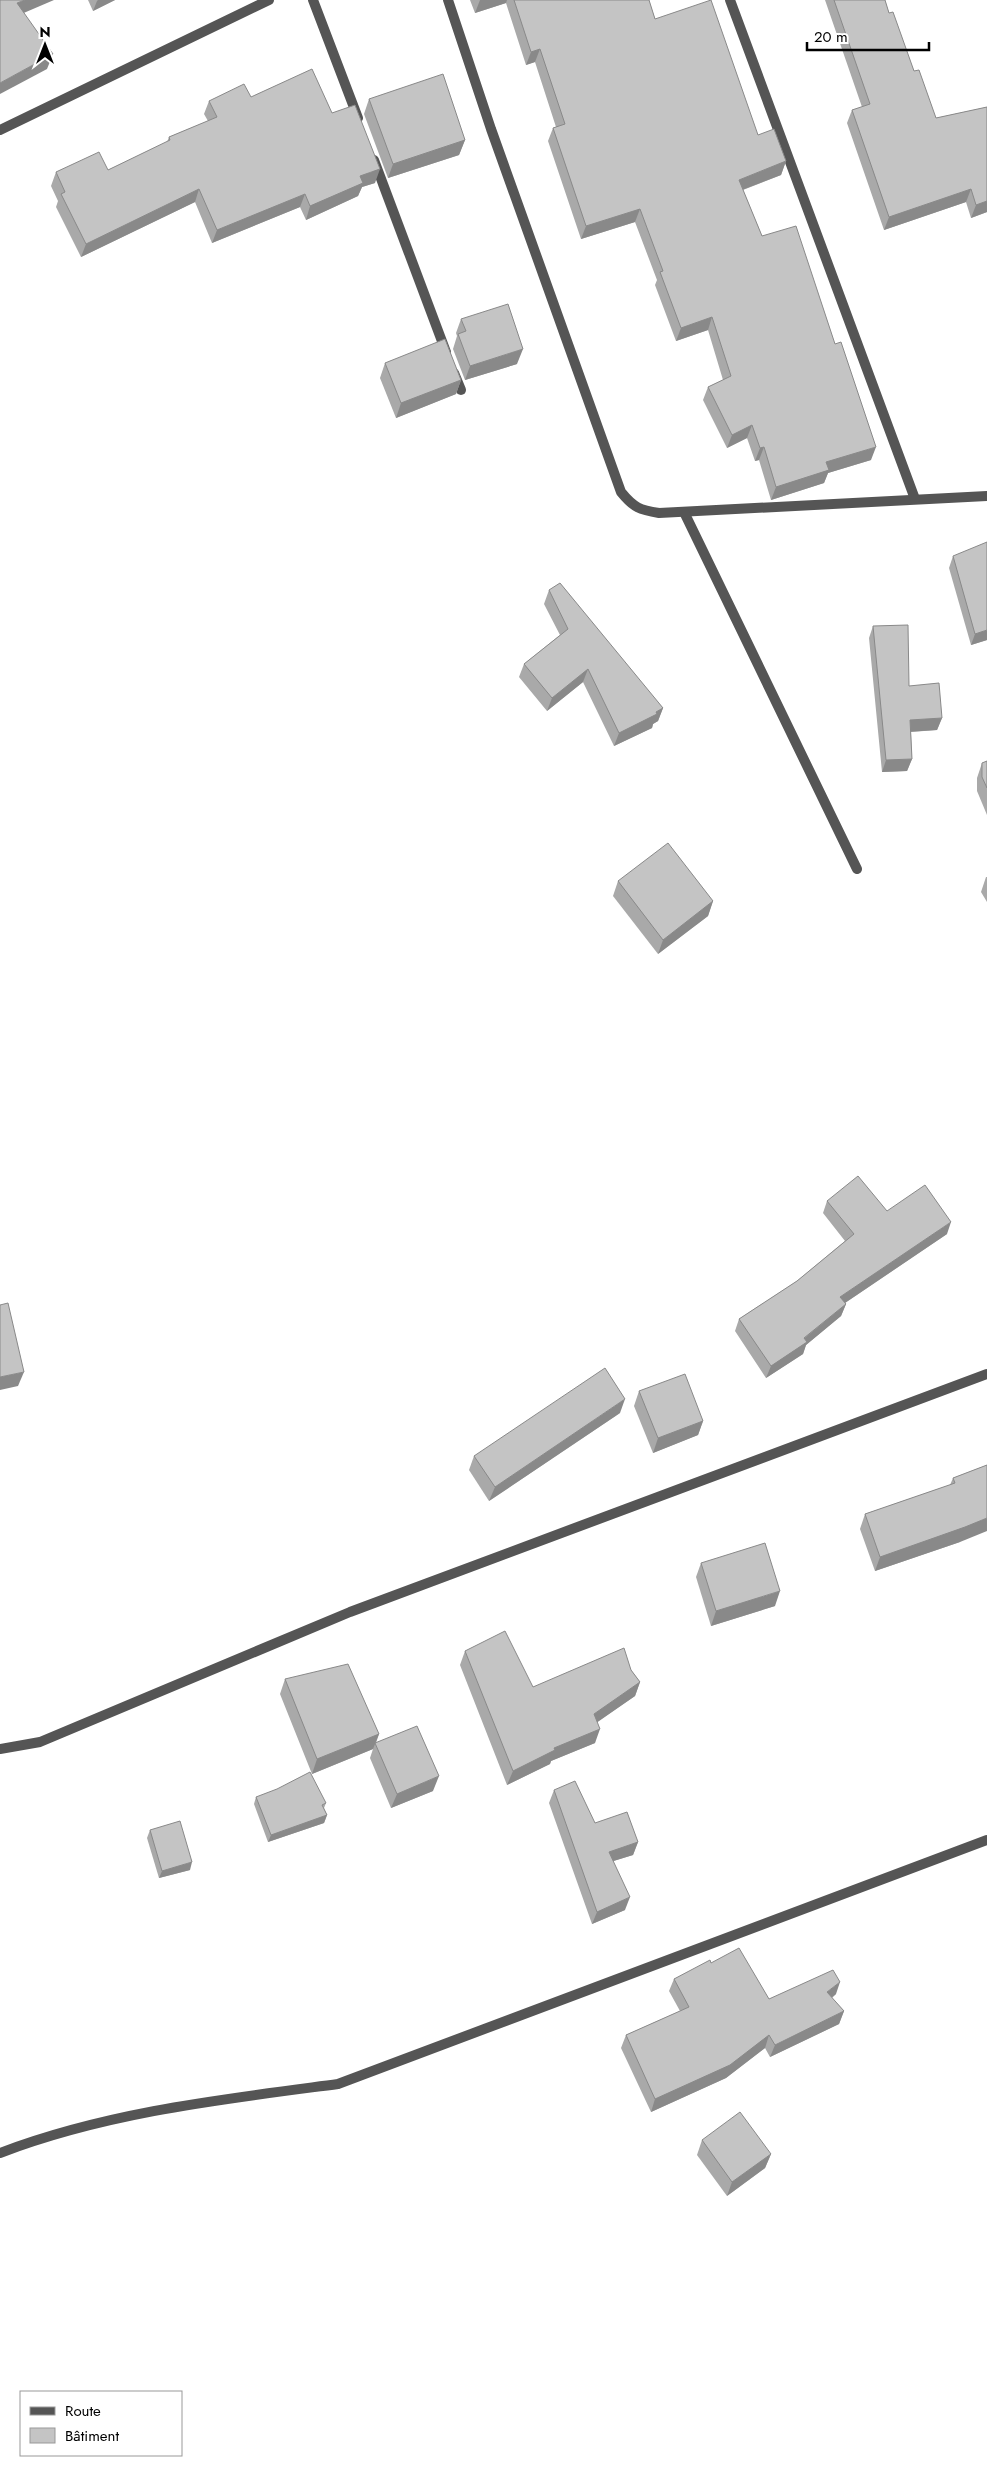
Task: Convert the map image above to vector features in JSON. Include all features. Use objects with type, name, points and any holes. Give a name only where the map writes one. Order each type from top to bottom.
[{"type":"street","points":[[0,130],[269,0]]},
{"type":"street","points":[[313,0],[362,130]]},
{"type":"street","points":[[448,0],[491,129],[621,492],[631,505],[643,510],[659,513],[987,496]]},
{"type":"street","points":[[730,0],[915,499]]},
{"type":"street","points":[[369,148],[461,390]]},
{"type":"street","points":[[684,512],[857,868]]},
{"type":"street","points":[[0,1749],[40,1742],[350,1612],[987,1374]]},
{"type":"street","points":[[0,2153],[32,2140],[84,2126],[228,2098],[338,2084],[987,1840]]},
{"type":"building","points":[[0,0],[25,0],[17,3],[53,54],[0,83]]},
{"type":"building","points":[[514,0],[649,0],[655,19],[711,0],[758,135],[774,129],[786,161],[739,180],[762,236],[796,226],[835,344],[841,342],[876,447],[826,462],[829,470],[776,487],[764,447],[760,448],[752,425],[732,435],[708,387],[731,376],[712,317],[681,328],[660,272],[663,271],[640,209],[586,226],[553,128],[565,124],[540,49],[531,52]]},
{"type":"building","points":[[834,0],[885,0],[889,13],[893,12],[914,71],[919,70],[936,118],[987,107],[987,201],[976,205],[971,189],[889,217],[852,110],[870,104]]},
{"type":"building","points":[[312,69],[332,113],[355,105],[380,169],[360,176],[363,183],[310,206],[305,194],[217,230],[199,189],[86,244],[61,194],[65,192],[56,172],[99,152],[108,170],[170,140],[169,137],[217,117],[209,101],[244,84],[251,97]]},
{"type":"building","points":[[443,74],[465,140],[393,164],[369,99]]},
{"type":"building","points":[[508,304],[523,349],[470,366],[458,334],[466,331],[461,319]]},
{"type":"building","points":[[445,339],[461,380],[401,403],[385,363]]},
{"type":"building","points":[[987,542],[987,630],[975,634],[953,556]]},
{"type":"building","points":[[560,583],[663,708],[656,712],[657,714],[619,733],[588,669],[552,698],[524,664],[568,629],[549,590]]},
{"type":"building","points":[[908,625],[909,686],[939,683],[942,718],[910,720],[912,759],[886,760],[873,626]]},
{"type":"building","points":[[987,761],[987,788],[982,777],[982,763]]},
{"type":"building","points":[[668,843],[713,901],[663,940],[618,881]]},
{"type":"building","points":[[858,1176],[887,1211],[925,1185],[951,1222],[840,1297],[846,1304],[804,1338],[807,1342],[771,1366],[739,1319],[797,1281],[854,1234],[827,1201]]},
{"type":"building","points":[[8,1303],[24,1372],[0,1377],[0,1305]]},
{"type":"building","points":[[605,1368],[625,1399],[495,1487],[474,1456]]},
{"type":"building","points":[[685,1374],[703,1421],[658,1438],[639,1391]]},
{"type":"building","points":[[987,1465],[987,1518],[880,1557],[865,1514],[955,1483],[953,1478]]},
{"type":"building","points":[[765,1543],[780,1591],[716,1611],[701,1563]]},
{"type":"building","points":[[505,1631],[533,1687],[624,1648],[631,1670],[640,1682],[594,1714],[600,1729],[554,1748],[555,1750],[513,1771],[465,1651]]},
{"type":"building","points":[[348,1664],[379,1734],[317,1759],[285,1679]]},
{"type":"building","points":[[417,1726],[439,1776],[397,1794],[375,1743]]},
{"type":"building","points":[[310,1772],[326,1803],[322,1805],[327,1815],[271,1835],[256,1797],[277,1789]]},
{"type":"building","points":[[575,1781],[595,1823],[627,1812],[638,1842],[609,1852],[630,1897],[597,1912],[554,1790]]},
{"type":"building","points":[[180,1821],[192,1862],[162,1871],[150,1830]]},
{"type":"building","points":[[739,1948],[769,1999],[833,1970],[840,1982],[827,1992],[844,2011],[775,2045],[769,2035],[730,2065],[655,2099],[626,2035],[689,2007],[674,1979],[710,1960],[711,1963]]},
{"type":"building","points":[[740,2112],[771,2154],[732,2182],[702,2140]]}]
